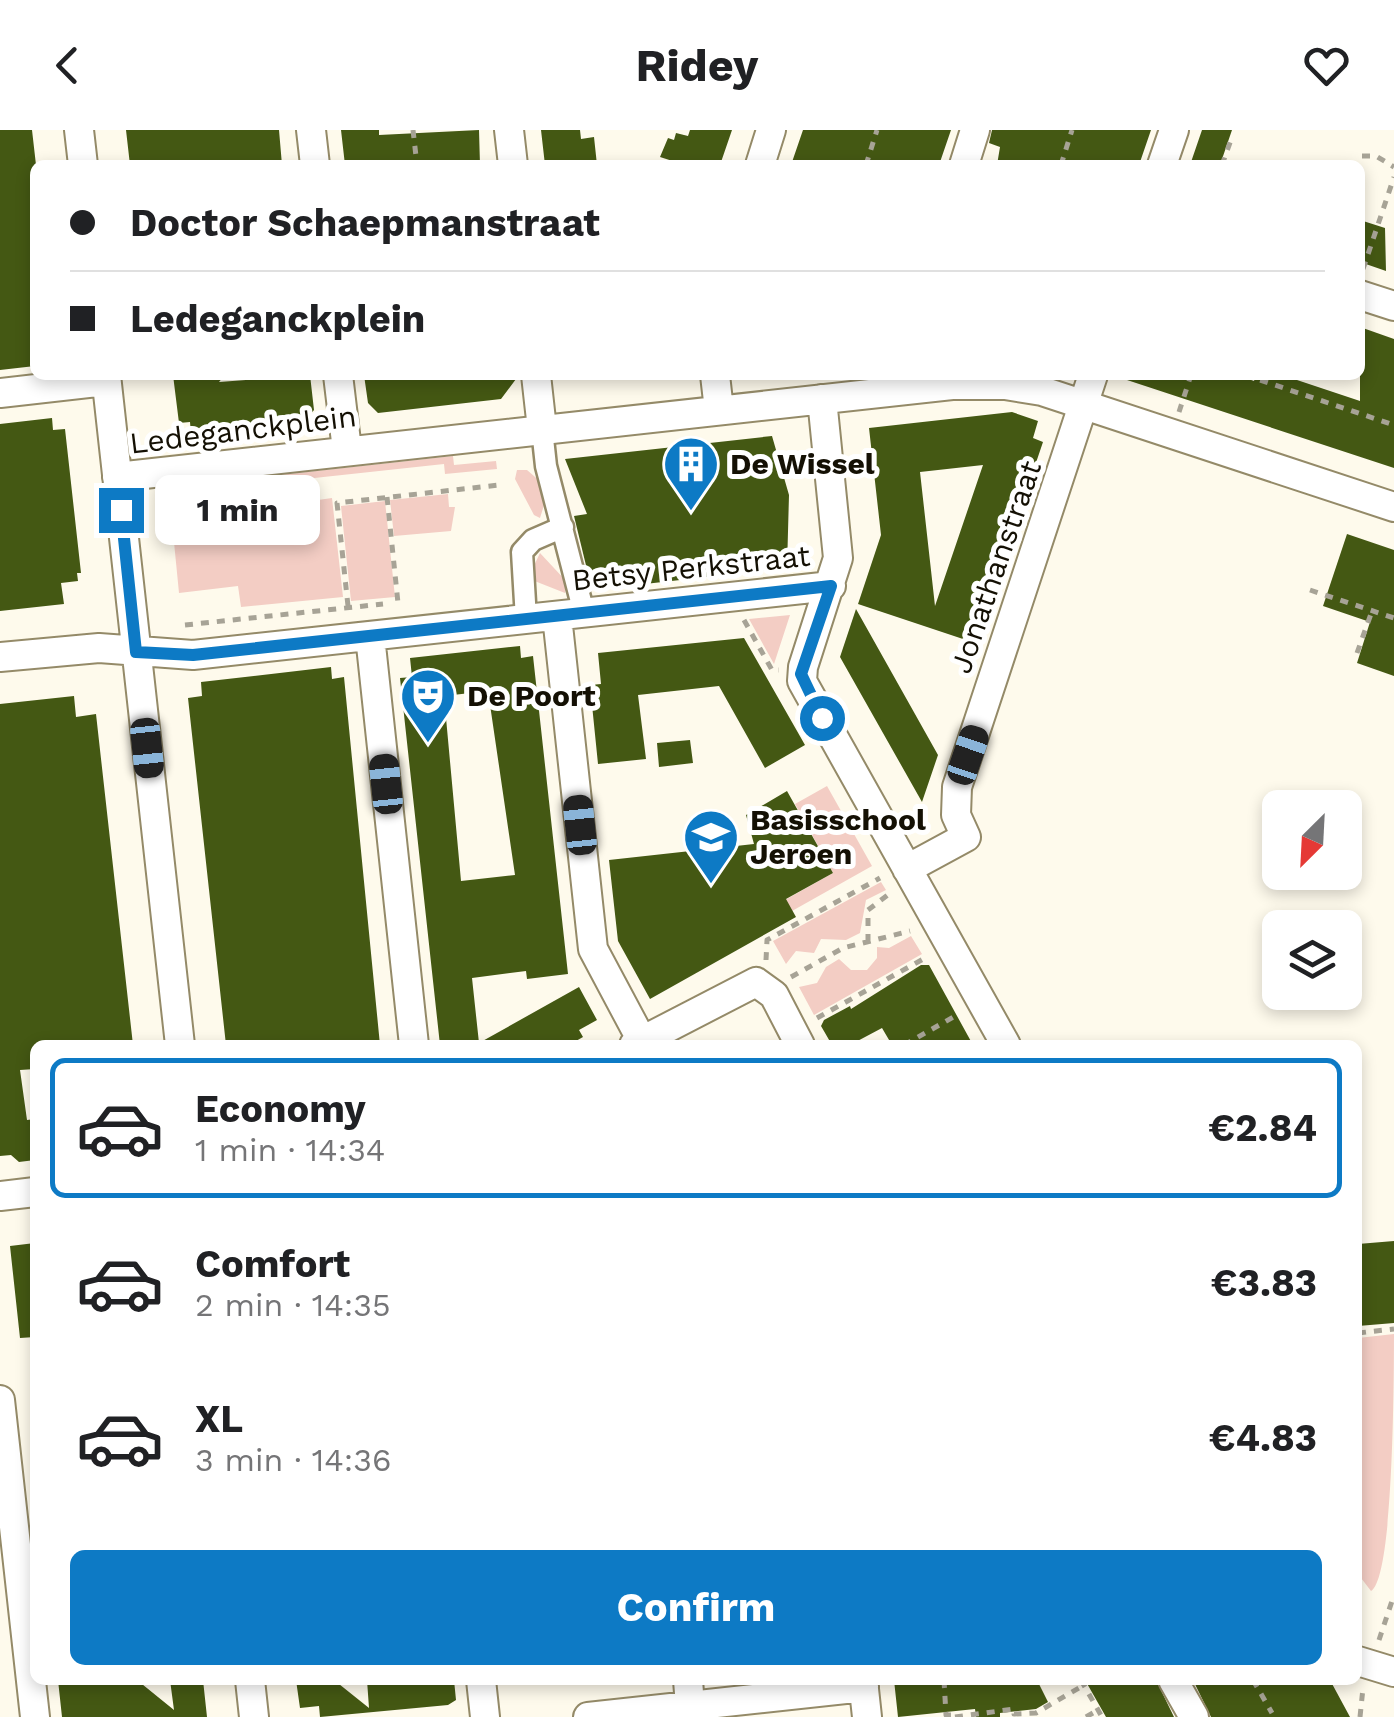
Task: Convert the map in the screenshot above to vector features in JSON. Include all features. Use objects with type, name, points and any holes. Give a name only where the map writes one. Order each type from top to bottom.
[{"type":"street","points":[[79,130],[82,160]]},
{"type":"street","points":[[310,130],[313,160]]},
{"type":"street","points":[[509,130],[512,160]]},
{"type":"street","points":[[762,160],[771,130]]},
{"type":"street","points":[[966,160],[975,130]]},
{"type":"street","points":[[1164,160],[1174,130]]},
{"type":"street","points":[[1365,297],[1394,306]]},
{"type":"street","points":[[0,393],[92,380]]},
{"type":"street","points":[[106,380],[117,477]]},
{"type":"street","points":[[339,380],[346,450]]},
{"type":"street","points":[[537,380],[546,466],[564,527],[594,949],[637,1040]]},
{"type":"street","points":[[716,380],[719,410]]},
{"type":"street","name":"Jonathanstraat","points":[[908,871],[966,837],[956,815],[957,787],[1092,380]]},
{"type":"street","name":"Ledeganckplein","points":[[179,1040],[117,477],[822,399],[920,382],[1005,385],[1085,405],[1394,508]]},
{"type":"street","points":[[822,399],[838,550],[831,586],[802,671],[806,690],[1003,1040]]},
{"type":"street","points":[[526,619],[516,590],[524,547],[564,527]]},
{"type":"street","name":"Betsy Perkstraat","points":[[571,614],[831,586]]},
{"type":"street","points":[[0,658],[99,648],[193,655],[571,614]]},
{"type":"street","points":[[370,636],[413,1040]]},
{"type":"street","points":[[643,1040],[744,984],[756,982],[768,988],[797,1038]]},
{"type":"street","points":[[0,1196],[30,1193]]},
{"type":"street","points":[[0,1400],[30,1680]]},
{"type":"street","points":[[31,1685],[34,1717]]},
{"type":"street","points":[[251,1685],[254,1717]]},
{"type":"street","points":[[481,1685],[485,1717]]},
{"type":"street","points":[[588,1717],[689,1693],[845,1685]]},
{"type":"street","points":[[864,1685],[867,1717]]},
{"type":"street","points":[[1177,1685],[1194,1717]]},
{"type":"path","points":[[413,130],[416,160]]},
{"type":"path","points":[[868,160],[877,130]]},
{"type":"path","points":[[1063,160],[1072,130]]},
{"type":"path","points":[[1224,160],[1232,137]]},
{"type":"path","points":[[1362,156],[1382,158],[1394,167]]},
{"type":"path","points":[[1366,260],[1394,177]]},
{"type":"path","points":[[1184,398],[1189,380]]},
{"type":"path","points":[[1260,380],[1394,425]]},
{"type":"path","points":[[348,608],[336,503],[498,485]]},
{"type":"path","points":[[387,497],[398,602]]},
{"type":"path","points":[[1310,590],[1394,618]]},
{"type":"path","points":[[731,597],[772,670],[802,671]]},
{"type":"path","points":[[183,625],[418,600]]},
{"type":"path","points":[[1356,653],[1372,611]]},
{"type":"path","points":[[868,942],[866,920],[871,906],[908,871]]},
{"type":"path","points":[[908,871],[766,940],[768,988],[836,952],[894,938],[934,917]]},
{"type":"path","points":[[797,1038],[949,944]]},
{"type":"path","points":[[913,1040],[956,1016]]},
{"type":"path","points":[[1362,1332],[1394,1329]]},
{"type":"path","points":[[1374,1667],[1394,1596]]},
{"type":"path","points":[[944,1685],[946,1715],[955,1716],[1014,1709],[1014,1714],[1032,1715],[1080,1685]]},
{"type":"path","points":[[1084,1685],[1100,1714],[1086,1717]]},
{"type":"path","points":[[1257,1685],[1272,1713]]},
{"type":"shaded area","points":[[453,456],[454,465],[496,461],[497,469],[445,474],[444,464],[176,493],[169,493],[168,487]]},
{"type":"shaded area","points":[[517,470],[527,470],[549,489],[540,518],[534,515],[515,479]]},
{"type":"shaded area","points":[[317,494],[318,500],[332,498],[343,597],[241,607],[238,586],[179,593],[173,532],[178,530],[171,510]]},
{"type":"shaded area","points":[[448,494],[449,507],[455,507],[451,531],[394,536],[390,500]]},
{"type":"shaded area","points":[[385,501],[395,597],[351,601],[341,506]]},
{"type":"shaded area","points":[[540,553],[567,582],[565,593],[532,580],[530,574]]},
{"type":"shaded area","points":[[790,615],[774,664],[749,619]]},
{"type":"shaded area","points":[[827,786],[872,866],[792,911],[785,900],[833,873],[795,804]]},
{"type":"shaded area","points":[[881,882],[886,890],[866,900],[860,933],[846,940],[821,939],[814,953],[796,951],[786,964],[773,941]]},
{"type":"shaded area","points":[[911,936],[922,954],[814,1015],[799,987],[817,983],[826,967],[839,959],[851,970],[867,970],[877,958],[877,947],[889,948]]},
{"type":"shaded area","points":[[1394,1334],[1388,1515],[1379,1578],[1371,1591],[1362,1579],[1362,1338]]},
{"type":"building","points":[[0,130],[32,130],[35,160],[30,160],[30,367],[0,370]]},
{"type":"building","points":[[126,130],[279,130],[282,160],[129,160]]},
{"type":"building","points":[[341,130],[379,130],[379,135],[479,130],[480,160],[344,160]]},
{"type":"building","points":[[541,130],[580,130],[581,139],[594,137],[596,160],[544,160]]},
{"type":"building","points":[[690,130],[732,130],[722,160],[660,157],[668,138],[674,140],[676,133],[688,136]]},
{"type":"building","points":[[803,130],[951,130],[941,160],[793,160]]},
{"type":"building","points":[[992,130],[1151,130],[1141,160],[998,160],[1000,147],[989,143]]},
{"type":"building","points":[[1202,130],[1232,130],[1222,160],[1192,160]]},
{"type":"building","points":[[1365,222],[1385,228],[1386,271],[1365,264]]},
{"type":"building","points":[[1365,329],[1394,339],[1394,468],[1127,380],[1297,380],[1360,401],[1360,380],[1365,380]]},
{"type":"building","points":[[174,380],[311,380],[314,410],[305,421],[191,434],[190,422],[179,423]]},
{"type":"building","points":[[365,380],[515,380],[501,399],[378,413],[368,403]]},
{"type":"building","points":[[1012,412],[1038,421],[1033,438],[1043,442],[975,643],[858,604],[881,535],[869,428]],"holes":[[[983,465],[935,606],[920,472]]]},
{"type":"building","points":[[52,418],[53,430],[65,429],[81,573],[77,573],[78,581],[61,583],[64,604],[0,611],[0,424]]},
{"type":"building","name":"De Wissel","points":[[772,436],[789,495],[787,568],[592,590],[574,516],[587,514],[565,459]]},
{"type":"building","points":[[1347,534],[1394,550],[1394,676],[1357,663],[1370,622],[1323,606]]},
{"type":"building","points":[[856,609],[938,755],[922,802],[840,657]]},
{"type":"building","points":[[744,638],[805,745],[765,768],[719,686],[638,695],[646,759],[598,764],[590,685],[601,684],[598,653]]},
{"type":"building","points":[[520,646],[521,658],[533,656],[568,974],[527,979],[526,971],[472,978],[479,1040],[439,1040],[400,678],[412,677],[410,658]],"holes":[[[488,691],[515,875],[461,881],[444,696]]]},
{"type":"building","points":[[331,667],[332,679],[344,677],[380,1040],[225,1040],[188,698],[202,696],[201,682]]},
{"type":"building","points":[[74,696],[76,717],[96,714],[132,1040],[30,1040],[30,1069],[20,1070],[27,1120],[30,1120],[30,1161],[19,1162],[11,1155],[0,1156],[0,704]]},
{"type":"building","points":[[690,740],[693,763],[659,767],[657,743]]},
{"type":"building","name":"Basisschool Jeroen","points":[[787,791],[833,873],[786,899],[796,917],[650,999],[618,941],[609,860],[754,844],[746,815]]},
{"type":"building","points":[[921,965],[929,965],[970,1040],[889,1040],[882,1028],[859,1040],[829,1040],[821,1026],[824,1020],[850,1006],[851,1009]]},
{"type":"building","points":[[579,987],[597,1020],[579,1030],[583,1037],[484,1040]]},
{"type":"building","points":[[1394,1241],[1394,1323],[1362,1326],[1362,1244]]},
{"type":"building","points":[[30,1244],[30,1337],[20,1338],[10,1246]]},
{"type":"building","points":[[59,1685],[143,1685],[174,1710],[171,1685],[204,1685],[207,1717],[62,1717]]},
{"type":"building","points":[[297,1685],[340,1685],[369,1708],[367,1685],[454,1685],[456,1700],[448,1705],[320,1717],[319,1706],[300,1708]]},
{"type":"building","points":[[895,1685],[1040,1685],[1048,1702],[1036,1709],[1000,1713],[1000,1717],[976,1717],[975,1709],[898,1717]]},
{"type":"building","points":[[1088,1685],[1158,1685],[1174,1717],[1106,1717]]},
{"type":"building","points":[[1195,1685],[1333,1685],[1350,1717],[1211,1717]]},
{"type":"place","name":"De Wissel","points":[[691,513]]},
{"type":"place","name":"De Poort","points":[[428,745]]},
{"type":"place","name":"Basisschool Jeroen","points":[[711,886]]},
{"type":"route","points":[[121,510],[136,652],[193,655],[831,586],[801,674],[822,718]]}]
